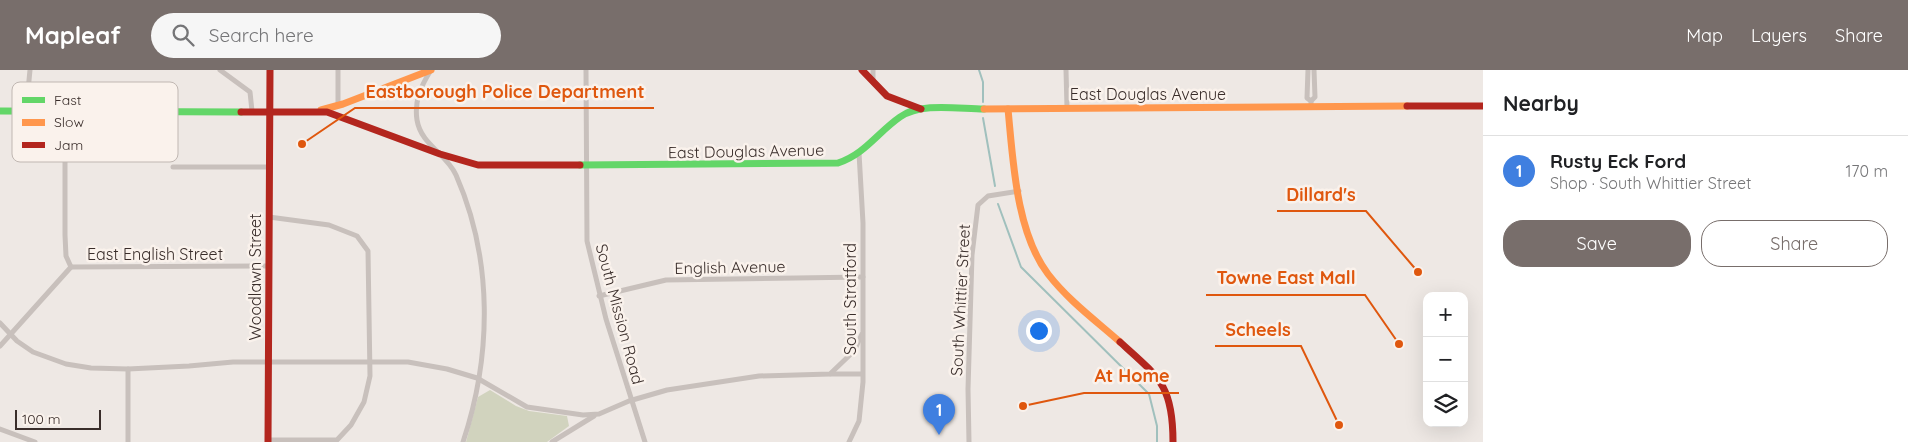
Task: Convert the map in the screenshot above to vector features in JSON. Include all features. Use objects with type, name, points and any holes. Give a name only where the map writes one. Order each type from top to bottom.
[{"type":"street","points":[[220,70],[250,92],[252,111]]},
{"type":"street","name":"Woodlawn Street","points":[[268,441],[270,70]]},
{"type":"street","points":[[338,70],[338,106]]},
{"type":"street","points":[[316,111],[338,106],[431,70]]},
{"type":"street","points":[[431,70],[422,84],[417,101],[417,120],[428,142],[455,171],[471,212],[481,258],[485,316],[480,380],[473,414],[463,442]]},
{"type":"street","name":"South Mission Road","points":[[586,70],[587,241],[599,296],[645,442]]},
{"type":"street","points":[[862,70],[872,82],[898,103],[922,109]]},
{"type":"street","points":[[1066,70],[1067,108]]},
{"type":"street","points":[[1308,70],[1307,98],[1311,104],[1315,98],[1314,70]]},
{"type":"street","points":[[872,71],[872,82]]},
{"type":"street","name":"East Douglas Avenue","points":[[178,111],[327,112],[440,154],[478,165],[586,166],[801,165],[838,163],[854,158],[901,116],[922,109],[1311,104],[1483,106]]},
{"type":"street","points":[[1008,109],[1026,227],[1036,256],[1049,275],[1088,314],[1129,349],[1164,386],[1170,405],[1173,442]]},
{"type":"street","name":"South Stratford","points":[[849,442],[859,421],[862,374],[863,277],[859,153]]},
{"type":"street","points":[[0,346],[71,267],[66,256],[65,162]]},
{"type":"street","points":[[173,167],[270,167]]},
{"type":"street","name":"South Whittier Street","points":[[969,442],[968,389],[971,287],[978,205],[988,196],[1020,191]]},
{"type":"street","points":[[268,441],[337,440],[351,425],[364,402],[370,376],[368,251],[357,236],[329,225],[269,217]]},
{"type":"street","name":"East English Street","points":[[71,267],[269,266]]},
{"type":"street","name":"English Avenue","points":[[599,296],[666,280],[863,277]]},
{"type":"street","points":[[0,323],[10,335],[33,352],[66,364],[91,368],[128,369],[269,361],[408,362],[447,369],[480,380],[527,407],[583,415],[599,414]]},
{"type":"street","points":[[830,374],[854,350],[862,334]]},
{"type":"street","points":[[128,369],[128,442]]},
{"type":"street","points":[[552,442],[579,424],[599,414],[631,400],[667,390],[759,376],[862,374]]},
{"type":"street","points":[[0,429],[35,442]]},
{"type":"green space","points":[[490,390],[516,406],[529,411],[567,416],[569,426],[547,442],[466,442],[478,397]]},
{"type":"waterway","points":[[979,70],[983,82],[983,102]]},
{"type":"waterway","points":[[983,118],[995,186]]},
{"type":"waterway","points":[[998,204],[1021,267],[1149,394],[1157,426],[1157,442]]},
{"type":"traffic: fast","points":[[580,165],[838,163],[856,154],[892,123],[909,112],[918,109],[940,107],[984,109]]},
{"type":"traffic: fast","points":[[0,111],[12,111]]},
{"type":"traffic: fast","points":[[178,112],[241,112]]},
{"type":"traffic: slow","points":[[321,110],[343,104],[431,70]]},
{"type":"traffic: slow","points":[[984,109],[1407,106]]},
{"type":"traffic: slow","points":[[1008,109],[1018,195],[1029,238],[1037,257],[1048,274],[1064,292],[1120,342]]},
{"type":"traffic: jam","points":[[268,442],[270,70]]},
{"type":"traffic: jam","points":[[862,70],[887,96],[921,109]]},
{"type":"traffic: jam","points":[[1407,106],[1483,106]]},
{"type":"traffic: jam","points":[[241,112],[327,112],[440,154],[478,165],[580,165]]},
{"type":"traffic: jam","points":[[1120,342],[1162,384],[1170,408],[1173,442]]},
{"type":"place","name":"Eastborough Police Department","points":[[302,144]]},
{"type":"place","name":"Dillard's","points":[[1418,272]]},
{"type":"place","name":"Towne East Mall","points":[[1399,344]]},
{"type":"place","name":"At Home","points":[[1023,406]]},
{"type":"place","name":"Scheels","points":[[1339,425]]},
{"type":"place","name":"Rusty Eck Ford","points":[[939,435]]}]
